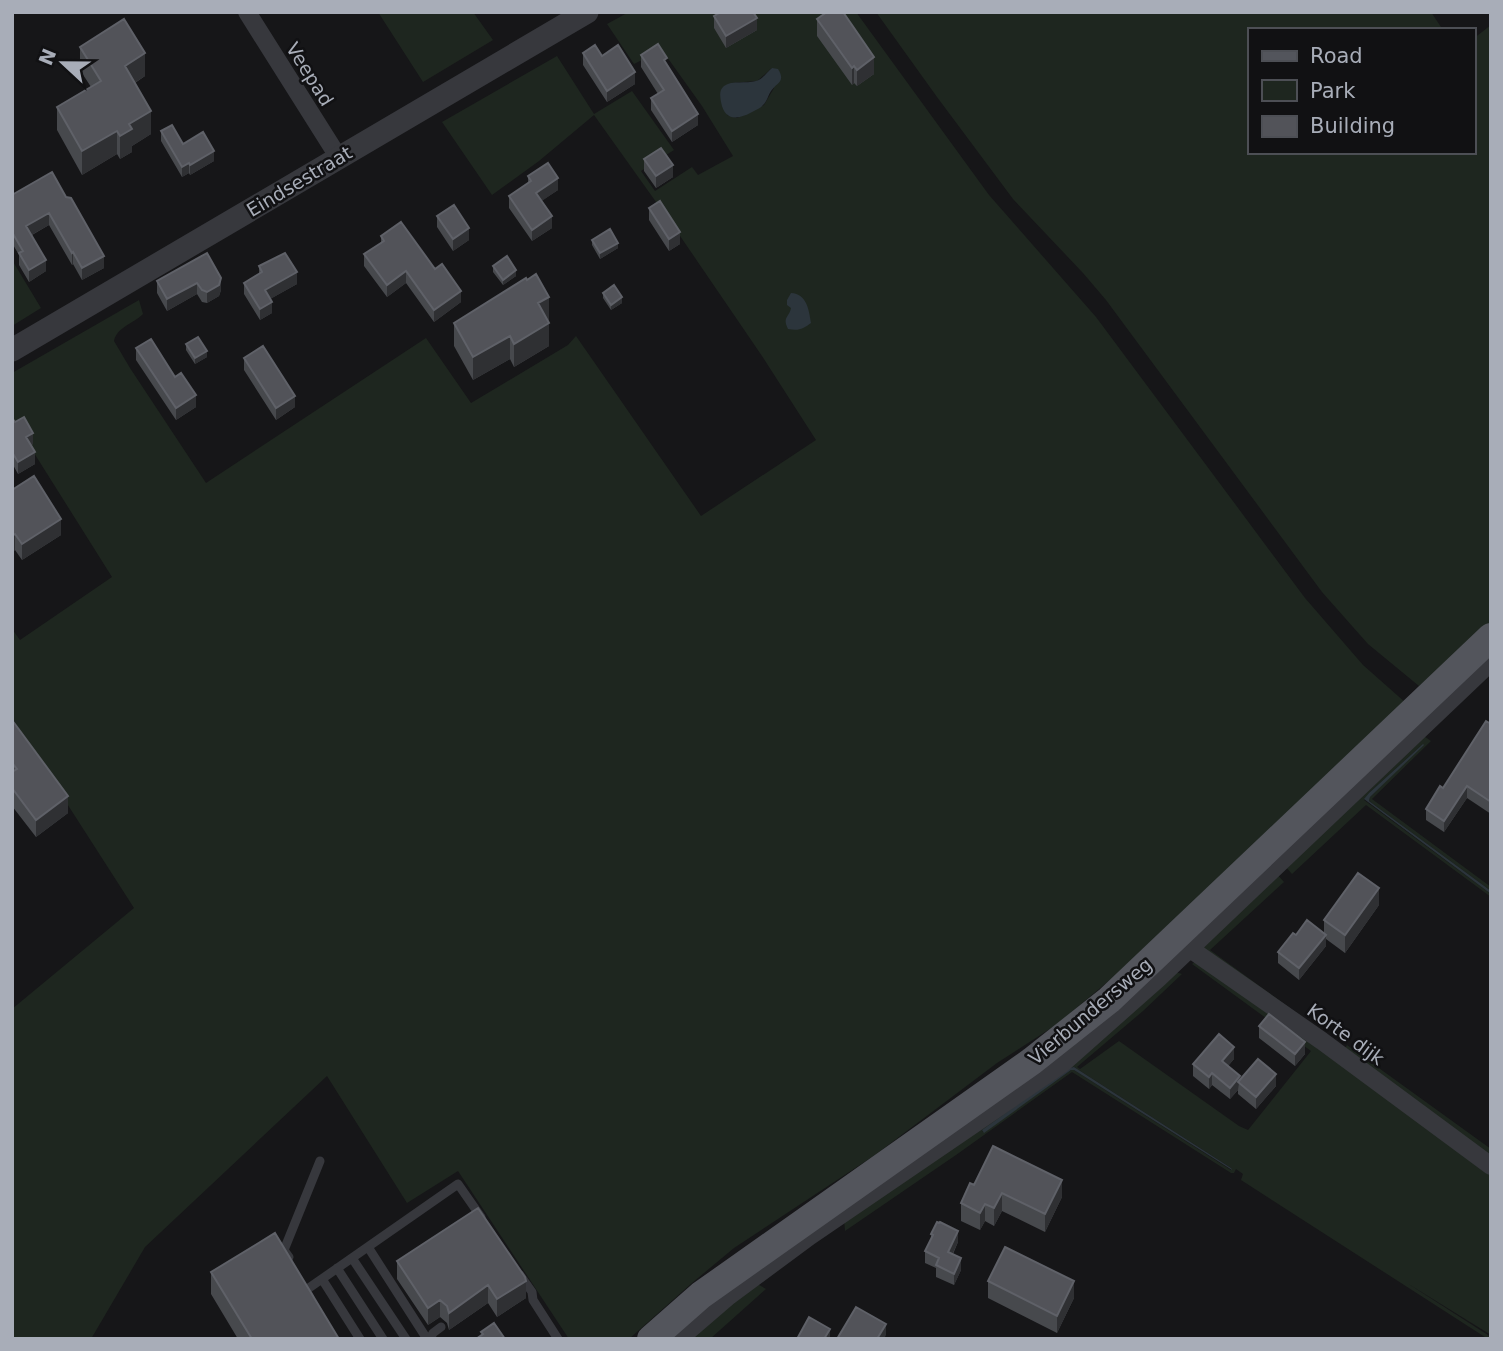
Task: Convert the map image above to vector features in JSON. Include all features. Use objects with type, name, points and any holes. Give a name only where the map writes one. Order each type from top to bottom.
[{"type":"main road","name":"Vierbundersweg","points":[[651,1339],[701,1294],[1032,1061],[1183,942],[1491,637]]},
{"type":"street","name":"Veepad","points":[[247,12],[339,158]]},
{"type":"street","name":"Eindsestraat","points":[[12,350],[587,12]]},
{"type":"street","name":"Vierbundersweg","points":[[679,1339],[729,1296],[810,1236],[1062,1064],[1159,978],[1183,942],[1491,662]]},
{"type":"street","name":"Korte dijk","points":[[1183,942],[1491,1166]]},
{"type":"lane","points":[[296,1269],[284,1250],[320,1161]]},
{"type":"lane","points":[[318,1310],[306,1290],[458,1184],[488,1227]]},
{"type":"lane","points":[[368,1247],[428,1339],[441,1327]]},
{"type":"lane","points":[[352,1258],[406,1339]]},
{"type":"lane","points":[[337,1268],[383,1339]]},
{"type":"lane","points":[[517,1270],[558,1339]]},
{"type":"lane","points":[[302,1279],[309,1288]]},
{"type":"lane","points":[[322,1279],[360,1339]]},
{"type":"green space","points":[[378,12],[473,12],[493,40],[423,82]]},
{"type":"green space","points":[[629,12],[856,12],[989,195],[1096,317],[1305,598],[1363,665],[1406,703],[1111,979],[1056,1025],[997,1063],[875,1155],[734,1248],[629,1339],[569,1339],[458,1171],[407,1203],[327,1076],[145,1247],[91,1339],[12,1339],[12,1009],[134,908],[12,718],[12,629],[20,640],[112,577],[12,418],[12,373],[139,300],[143,314],[122,329],[114,341],[206,483],[426,338],[471,403],[568,345],[576,336],[701,516],[816,440],[762,356],[594,115],[539,161],[492,195],[442,122],[557,56],[594,114],[632,91],[674,150],[641,171],[655,191],[692,167],[698,175],[733,156],[662,50],[634,64],[607,24]],"holes":[[[772,68],[774,88],[764,105],[737,118],[727,115],[732,83],[757,81]]]},
{"type":"green space","points":[[876,12],[1431,12],[1442,28],[1248,28],[1248,154],[1475,154],[1475,37],[1491,25],[1491,623],[1419,686],[1368,644],[1322,592],[1106,300],[1013,199]]},
{"type":"green space","points":[[12,260],[41,308],[12,326]]},
{"type":"green space","points":[[1421,734],[1431,741],[1372,799],[1491,887],[1491,891],[1369,801],[1423,744],[1364,800],[1491,894],[1491,897],[1366,805],[1292,874],[1284,865]]},
{"type":"green space","points":[[1276,873],[1284,882],[1210,950],[1491,1149],[1491,1161],[1196,948]]},
{"type":"green space","points":[[1198,959],[1491,1171],[1491,1335],[1407,1283],[1491,1339],[1241,1180],[1243,1174],[1236,1169],[1231,1173],[1072,1072],[845,1231],[844,1218],[1172,971],[1182,974],[1077,1067],[1080,1069],[1119,1041],[1248,1130],[1311,1051],[1192,964]],"holes":[[[1074,1067],[1231,1168],[1074,1070],[982,1131]]]},
{"type":"green space","points":[[754,1282],[766,1289],[710,1339],[685,1339]]},
{"type":"shaded area","points":[[772,68],[778,69],[781,79],[762,106],[738,117],[726,113],[720,95],[724,86],[758,80]]},
{"type":"shaded area","points":[[791,293],[801,296],[808,308],[811,323],[801,329],[788,329],[786,325],[791,308],[787,305],[787,300]]},
{"type":"shaded area","points":[[1423,744],[1369,801],[1491,891],[1491,894],[1364,799]]},
{"type":"shaded area","points":[[1074,1067],[1232,1170],[1074,1070],[984,1133],[982,1130]]},
{"type":"building","points":[[721,12],[753,12],[757,18],[726,36],[714,16]]},
{"type":"building","points":[[827,12],[843,12],[874,57],[857,70],[854,66],[852,68],[817,19]]},
{"type":"building","points":[[124,19],[145,53],[125,66],[151,111],[129,124],[132,129],[120,136],[117,131],[82,151],[57,107],[101,81],[80,47]]},
{"type":"building","points":[[658,44],[667,58],[664,60],[698,114],[672,131],[651,98],[664,90],[641,55]]},
{"type":"building","points":[[595,45],[602,56],[618,45],[635,72],[607,91],[583,53]]},
{"type":"building","points":[[172,125],[183,144],[203,132],[214,151],[182,167],[161,131]]},
{"type":"building","points":[[661,148],[673,165],[656,176],[644,159]]},
{"type":"building","points":[[548,163],[558,178],[536,193],[552,216],[532,230],[509,196],[531,181],[528,176]]},
{"type":"building","points":[[52,172],[66,197],[71,198],[104,256],[82,268],[49,213],[26,226],[46,260],[29,270],[19,253],[23,251],[12,232],[12,195]]},
{"type":"building","points":[[660,201],[680,232],[669,239],[649,208]]},
{"type":"building","points":[[454,205],[469,228],[453,239],[437,216]]},
{"type":"building","points":[[401,222],[435,269],[442,264],[461,291],[434,310],[406,271],[387,285],[364,254],[384,241],[381,236]]},
{"type":"building","points":[[610,229],[618,243],[600,253],[592,240]]},
{"type":"building","points":[[207,253],[221,278],[219,285],[207,292],[197,283],[167,299],[157,281]]},
{"type":"building","points":[[285,253],[297,272],[265,290],[272,302],[260,309],[244,283],[262,272],[259,266]]},
{"type":"building","points":[[507,256],[516,270],[503,280],[493,266]]},
{"type":"building","points":[[536,274],[549,297],[538,303],[549,323],[514,344],[510,336],[473,357],[454,323]]},
{"type":"building","points":[[614,285],[622,297],[611,305],[603,293]]},
{"type":"building","points":[[198,337],[207,351],[195,358],[186,344]]},
{"type":"building","points":[[151,339],[175,377],[181,373],[196,395],[176,408],[136,348]]},
{"type":"building","points":[[263,346],[295,396],[276,408],[244,358]]},
{"type":"building","points":[[24,417],[33,433],[26,437],[35,452],[18,462],[12,452],[12,418],[15,422]]},
{"type":"building","points":[[34,476],[61,519],[22,544],[15,534],[12,536],[12,490]]},
{"type":"building","points":[[12,720],[68,796],[36,820],[12,788],[12,772],[17,769],[12,763]]},
{"type":"building","points":[[1486,721],[1491,724],[1491,802],[1467,786],[1444,821],[1426,809],[1440,786],[1443,788]]},
{"type":"building","points":[[1358,873],[1379,888],[1345,935],[1324,920]]},
{"type":"building","points":[[1307,920],[1326,935],[1299,968],[1278,952]]},
{"type":"building","points":[[1269,1014],[1305,1042],[1295,1054],[1259,1026]]},
{"type":"building","points":[[1219,1034],[1234,1047],[1222,1061],[1240,1076],[1230,1088],[1212,1073],[1209,1077],[1193,1064]]},
{"type":"building","points":[[1258,1059],[1276,1074],[1256,1097],[1238,1082]]},
{"type":"building","points":[[993,1146],[1062,1180],[1045,1214],[1002,1193],[994,1208],[985,1204],[980,1213],[961,1203],[970,1183],[974,1185]]},
{"type":"building","points":[[478,1208],[526,1281],[497,1299],[488,1285],[449,1313],[447,1306],[440,1300],[428,1308],[397,1261]]},
{"type":"building","points":[[937,1222],[958,1231],[948,1252],[961,1258],[954,1274],[936,1265],[939,1258],[925,1251]]},
{"type":"building","points":[[275,1233],[339,1339],[252,1339],[211,1272]]},
{"type":"building","points":[[1005,1247],[1074,1281],[1057,1316],[988,1281]]},
{"type":"building","points":[[856,1307],[886,1324],[877,1339],[837,1339]]},
{"type":"building","points":[[809,1317],[830,1329],[824,1339],[797,1339]]},
{"type":"building","points":[[494,1323],[505,1339],[476,1339],[483,1334],[481,1332]]}]
